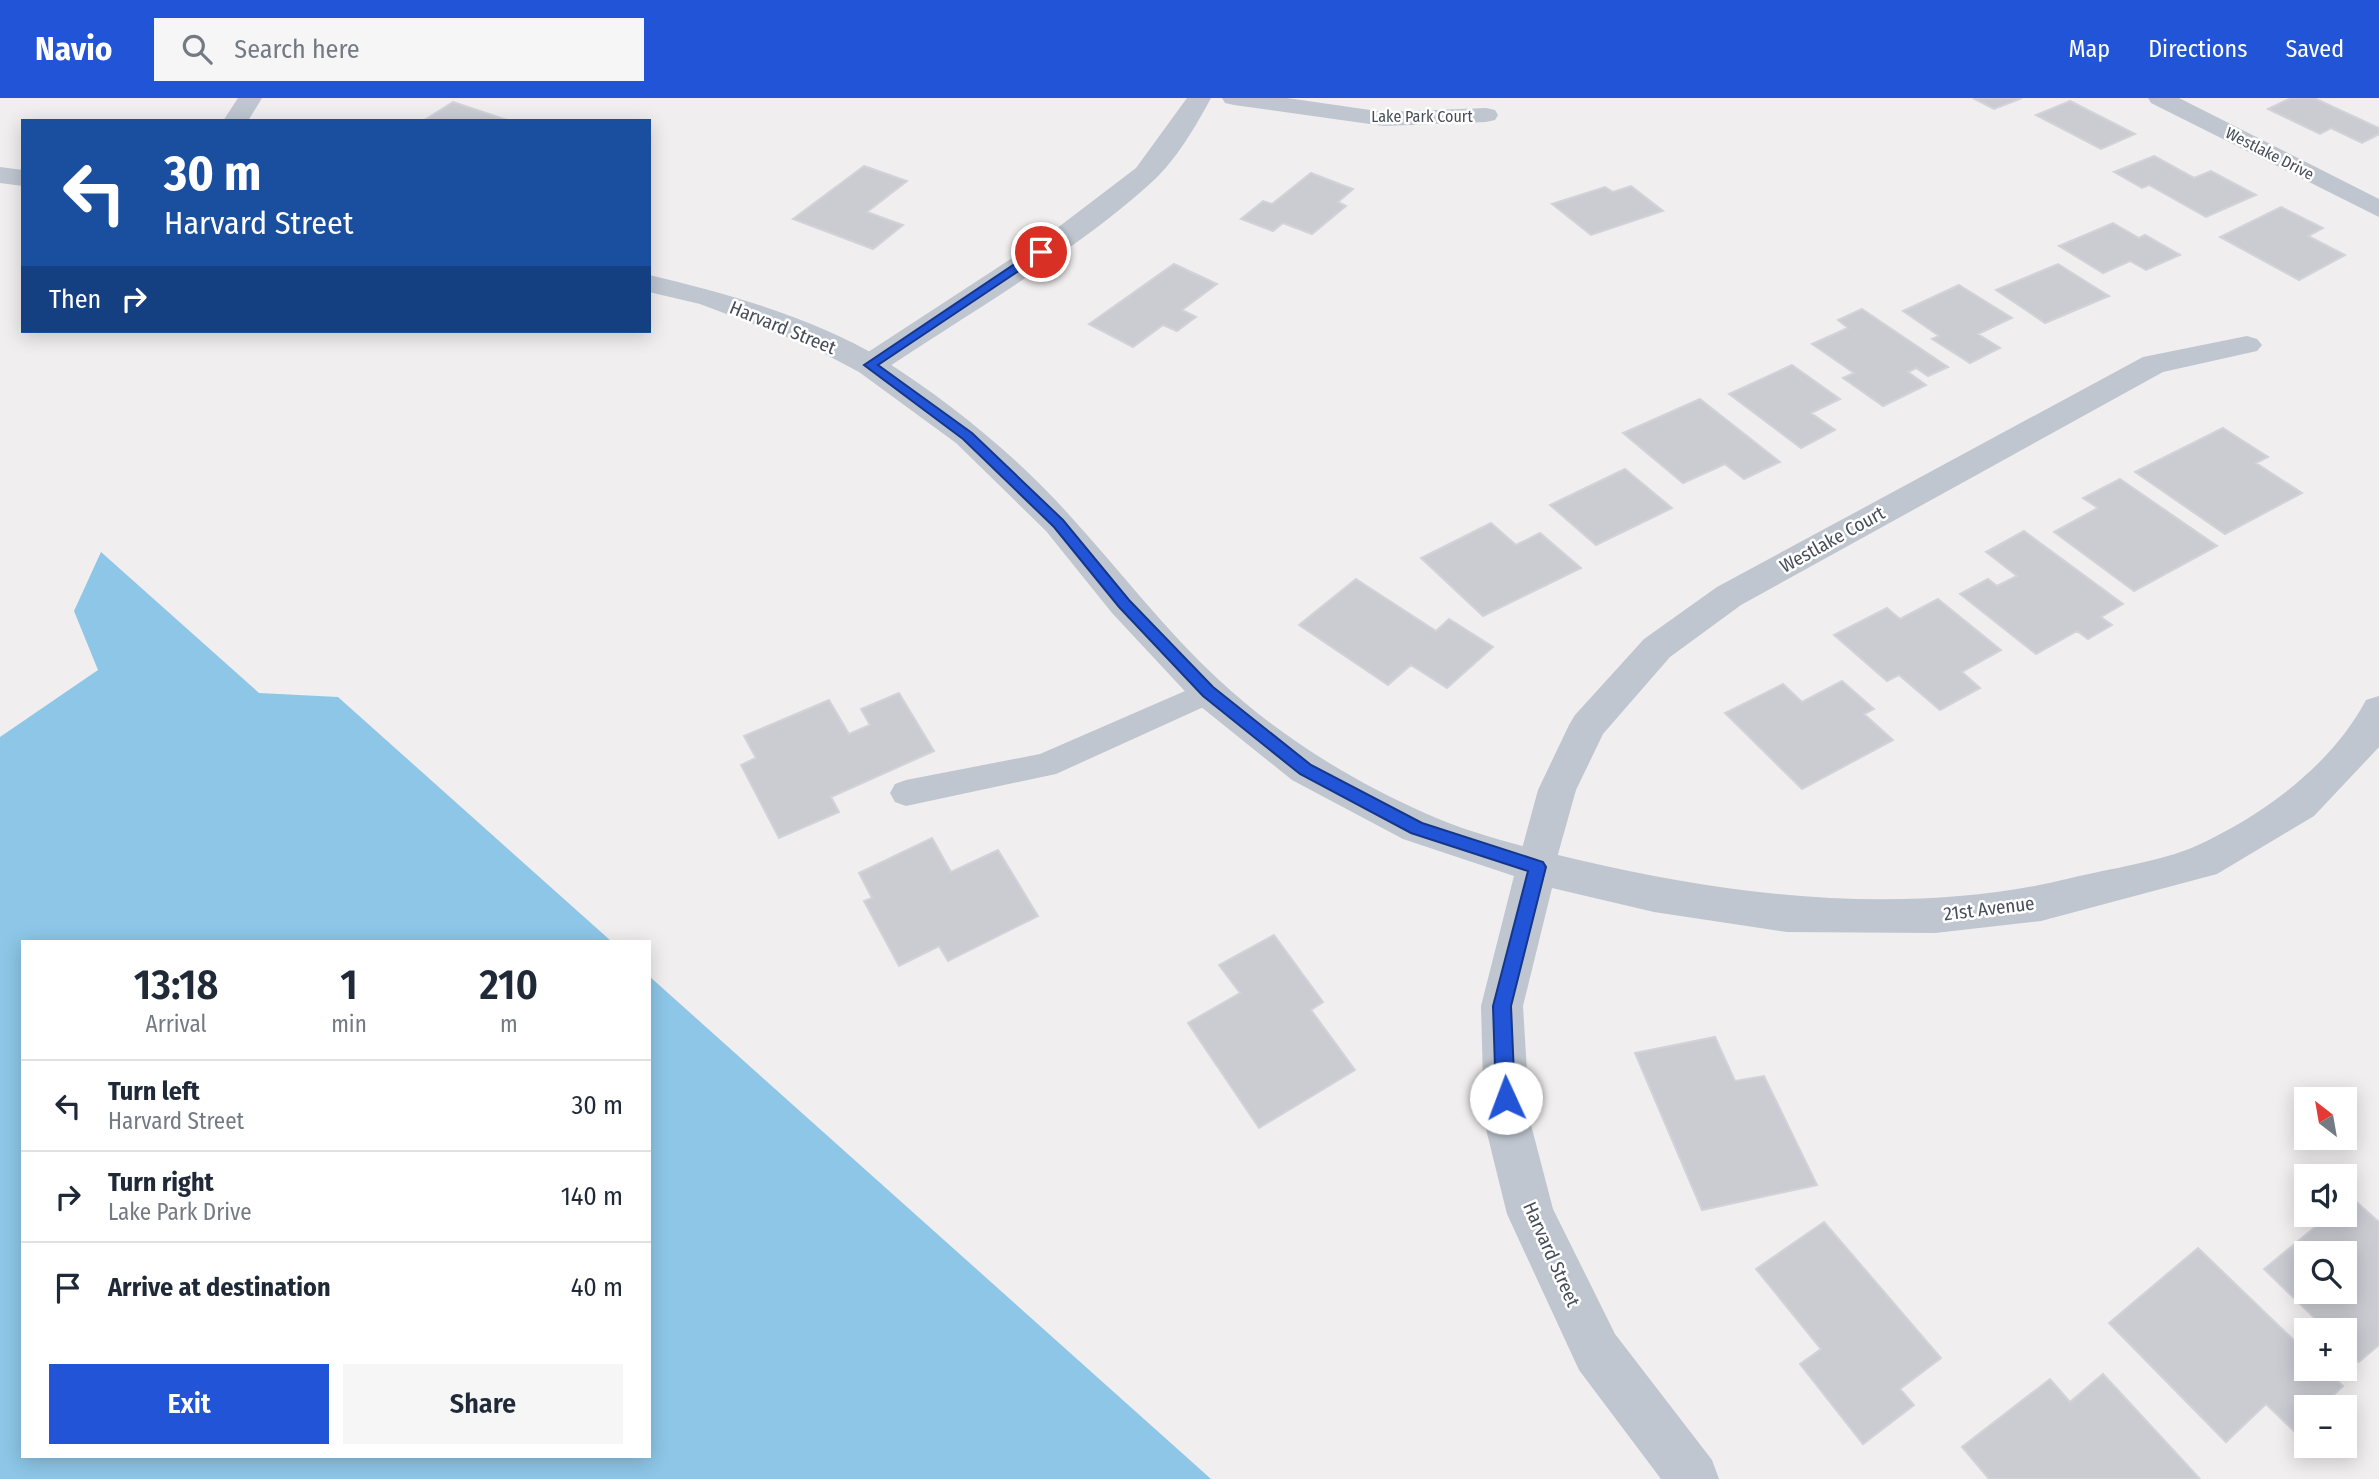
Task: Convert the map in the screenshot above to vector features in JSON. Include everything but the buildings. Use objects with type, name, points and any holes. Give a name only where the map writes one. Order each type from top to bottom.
[{"type":"street","points":[[236,119],[250,98]]},
{"type":"street","points":[[870,365],[1062,238],[1145,174],[1188,118],[1199,98]]},
{"type":"street","name":"Lake Park Court","points":[[1234,98],[1384,119],[1486,115]]},
{"type":"street","name":"Westlake Drive","points":[[2160,98],[2379,209]]},
{"type":"street","points":[[0,175],[21,178]]},
{"type":"street","name":"Harvard Street","points":[[651,283],[710,298],[818,339],[870,365],[967,436],[1058,523],[1124,604],[1208,692],[1305,769],[1417,828],[1537,867],[1502,1006],[1507,1121],[1531,1214],[1597,1352],[1693,1479]]},
{"type":"street","name":"Westlake Court","points":[[1537,867],[1557,790],[1588,725],[1657,648],[1719,603],[2154,364],[2247,345]]},
{"type":"street","name":"21st Avenue","points":[[1537,867],[1654,895],[1787,914],[1936,915],[2041,902],[2203,862],[2300,805],[2368,734],[2379,710]]},
{"type":"lane","points":[[906,793],[1045,765],[1208,692]]},
{"type":"water","points":[[101,552],[259,693],[338,697],[610,940],[21,940],[21,1458],[651,1458],[651,978],[1211,1479],[0,1479],[0,737],[98,670],[74,611]]},
{"type":"route","points":[[1041,252],[870,365],[967,436],[1058,523],[1124,604],[1208,692],[1305,769],[1417,828],[1537,867],[1502,1006],[1506,1098]]}]
